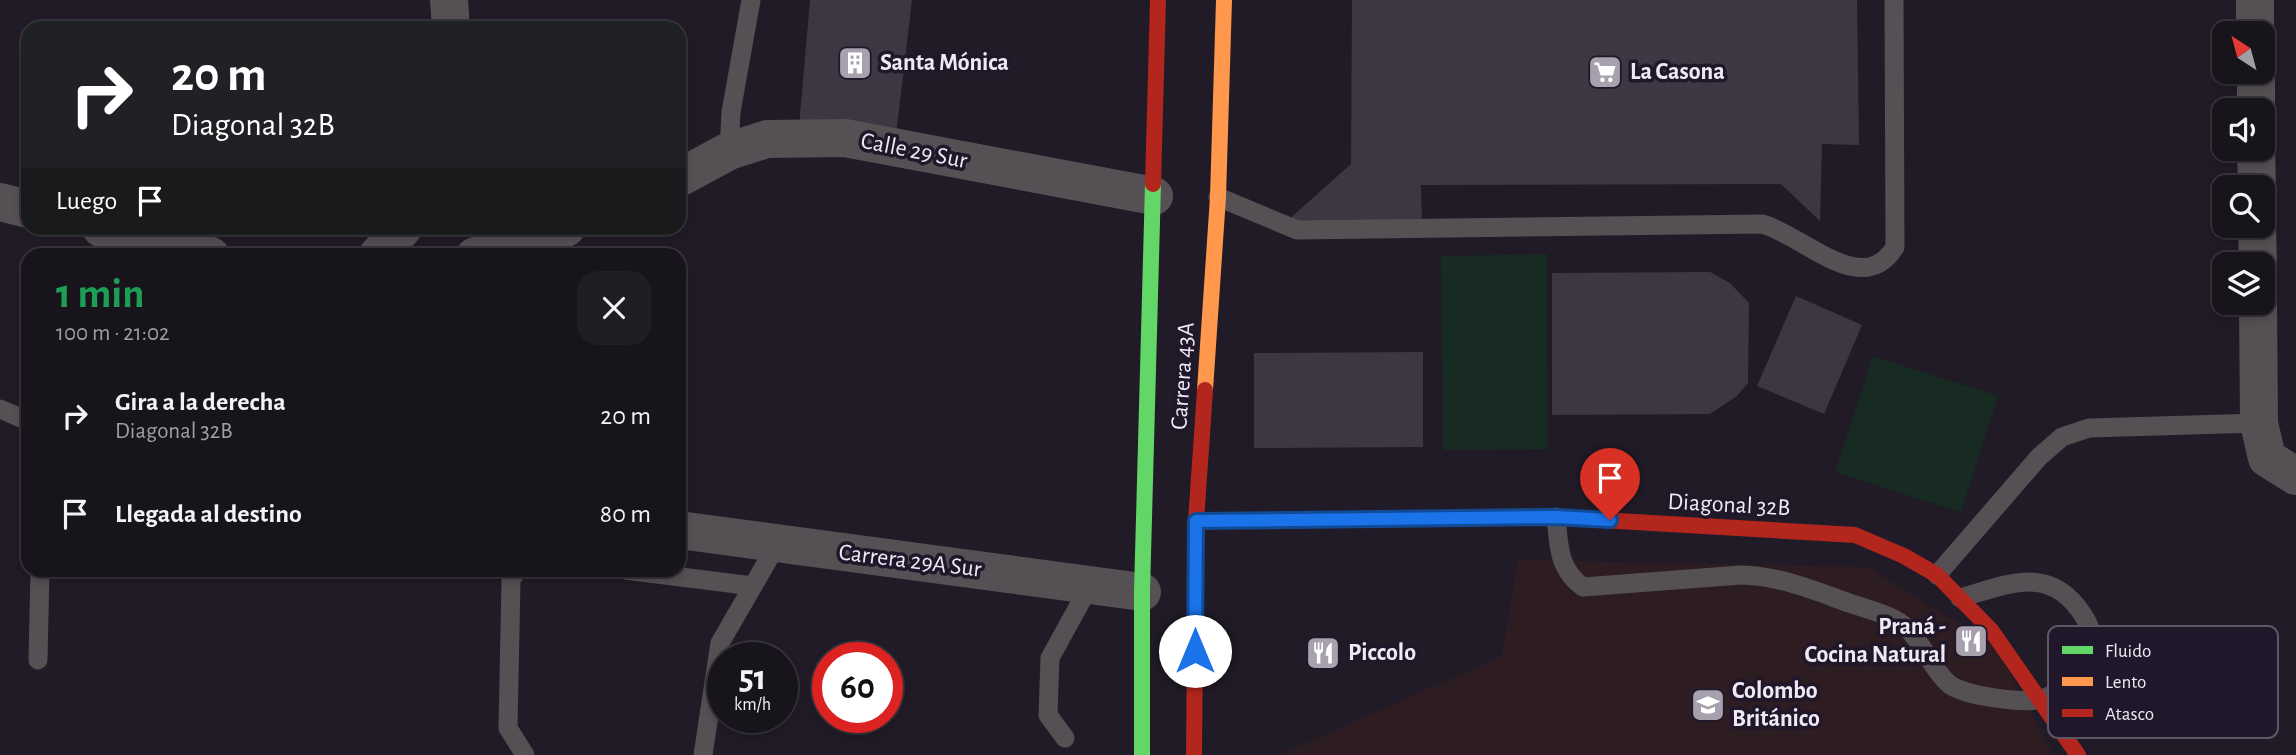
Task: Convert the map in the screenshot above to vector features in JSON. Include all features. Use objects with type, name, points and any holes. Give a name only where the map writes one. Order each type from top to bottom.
[{"type":"main road","name":"Carrera 43A","points":[[1142,755],[1142,592],[1158,0]]},
{"type":"main road","name":"Carrera 43A","points":[[1194,755],[1196,521],[1218,197],[1224,0]]},
{"type":"main road","name":"Diagonal 32B","points":[[1196,521],[1556,517],[1854,535],[1904,556],[1937,575],[1991,630],[2048,710]]},
{"type":"main road","name":"Diagonal 32B","points":[[2067,738],[2078,755]]},
{"type":"street","points":[[449,0],[451,21]]},
{"type":"street","points":[[2255,0],[2255,21]]},
{"type":"street","name":"Calle 29 Sur","points":[[686,174],[729,151],[768,139],[845,138],[1154,196]]},
{"type":"street","points":[[0,202],[21,207]]},
{"type":"street","points":[[128,235],[180,248]]},
{"type":"street","points":[[384,248],[396,235]]},
{"type":"street","points":[[509,248],[541,235]]},
{"type":"street","points":[[2258,315],[2259,423],[2267,458],[2296,476]]},
{"type":"street","name":"Carrera 29A Sur","points":[[686,531],[1142,592]]},
{"type":"lane","points":[[729,151],[731,112],[751,0]]},
{"type":"lane","points":[[1218,197],[1297,230],[1762,223],[1779,228],[1853,269],[1872,269],[1887,260],[1895,247],[1894,0]]},
{"type":"lane","points":[[0,409],[21,418]]},
{"type":"lane","points":[[1937,575],[2039,457],[2062,437],[2089,428],[2259,423]]},
{"type":"lane","points":[[1556,517],[1559,550],[1568,576],[1583,587],[1741,575],[1767,576],[1896,620],[1910,633],[1949,684],[1959,689],[1996,698],[2041,699],[2048,696]]},
{"type":"lane","points":[[703,755],[720,643],[777,544]]},
{"type":"lane","points":[[38,660],[40,577]]},
{"type":"lane","points":[[513,577],[508,728],[525,755]]},
{"type":"lane","points":[[681,577],[753,586]]},
{"type":"lane","points":[[1960,598],[2011,583],[2038,582],[2057,587],[2074,600],[2090,626]]},
{"type":"lane","points":[[1065,738],[1048,715],[1051,658],[1089,587]]},
{"type":"shaded area","name":"Colombo Británico","points":[[1518,560],[1867,567],[1993,644],[2053,755],[1279,755],[1502,656]]},
{"type":"green space","points":[[1547,254],[1548,449],[1443,450],[1441,256]]},
{"type":"green space","points":[[1873,356],[1998,396],[1961,512],[1835,472]]},
{"type":"building","name":"Santa Mónica","points":[[810,0],[912,0],[896,135],[799,127]]},
{"type":"building","name":"La Casona","points":[[1352,0],[1857,0],[1859,145],[1822,144],[1820,221],[1781,184],[1421,185],[1422,223],[1287,221],[1351,164]]},
{"type":"building","points":[[1710,272],[1730,283],[1749,303],[1748,383],[1737,396],[1710,414],[1552,415],[1552,273]]},
{"type":"building","points":[[1796,296],[1862,325],[1824,414],[1757,386]]},
{"type":"building","points":[[1423,352],[1423,447],[1254,448],[1254,353]]},
{"type":"traffic: fast","points":[[1142,755],[1142,592],[1153,184]]},
{"type":"traffic: slow","points":[[1205,390],[1218,197],[1224,0]]},
{"type":"traffic: slow","points":[[1196,521],[1556,517],[1601,520]]},
{"type":"traffic: jam","points":[[1153,184],[1158,0]]},
{"type":"traffic: jam","points":[[1194,755],[1196,521],[1205,390]]},
{"type":"traffic: jam","points":[[1601,520],[1855,535],[1904,556],[1937,575],[1991,630],[2048,712]]},
{"type":"traffic: jam","points":[[2066,738],[2078,755]]},
{"type":"place","name":"Santa Mónica","points":[[855,63]]},
{"type":"place","name":"La Casona","points":[[1605,72]]},
{"type":"place","name":"Praná - Cocina Natural","points":[[1971,641]]},
{"type":"place","name":"Piccolo","points":[[1323,653]]},
{"type":"place","name":"Colombo Británico","points":[[1708,705]]},
{"type":"route","points":[[1195,651],[1196,521],[1556,517],[1610,520]]}]
